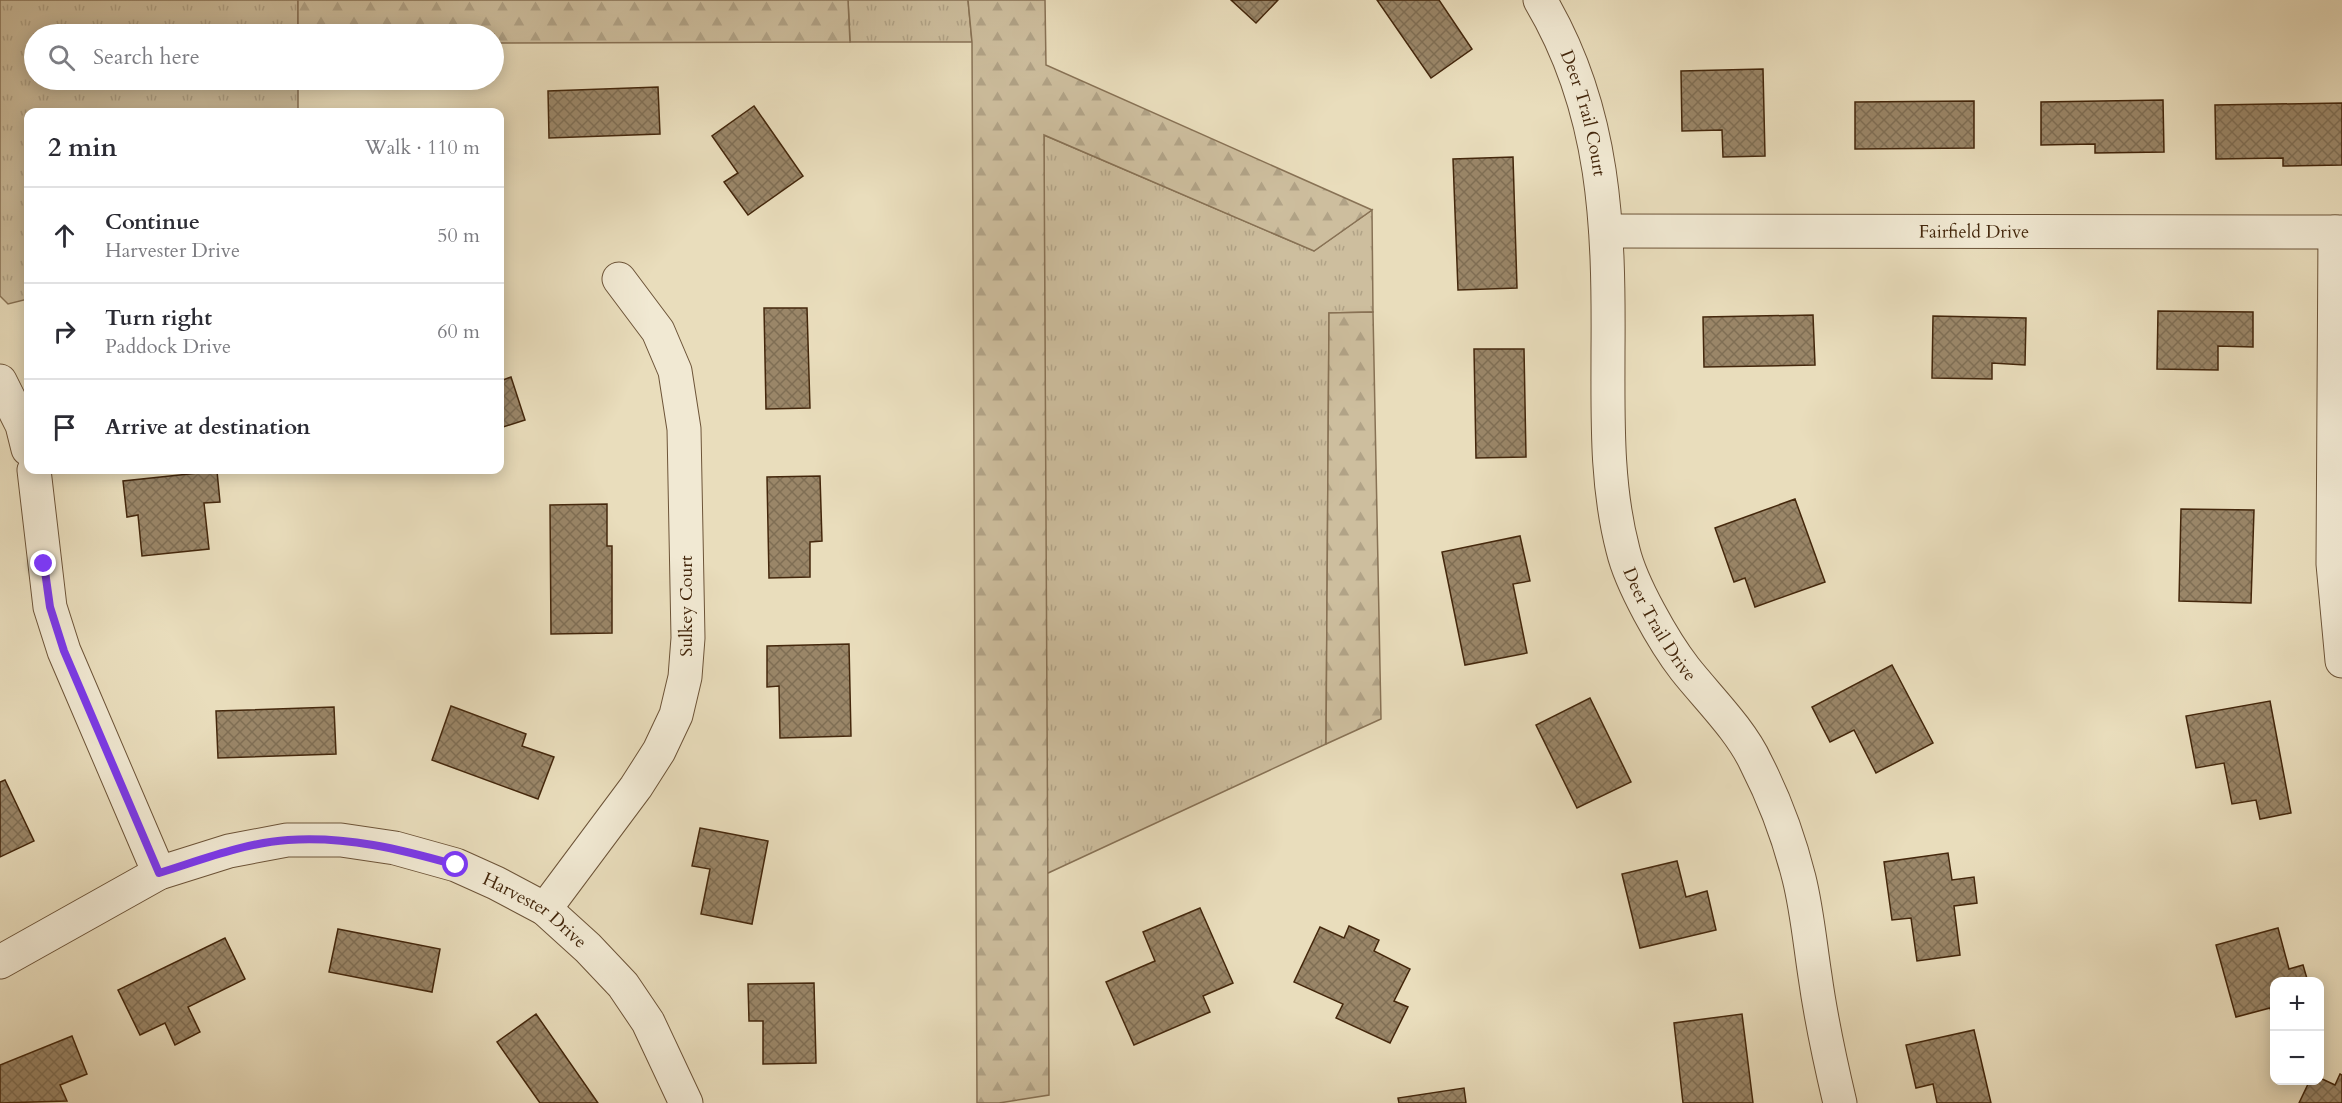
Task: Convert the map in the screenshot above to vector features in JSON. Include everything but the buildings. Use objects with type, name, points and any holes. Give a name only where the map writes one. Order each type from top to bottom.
[{"type":"street","name":"Deer Trail Court","points":[[1540,0],[1559,31],[1583,93],[1599,164],[1606,231]]},
{"type":"street","name":"Fairfield Drive","points":[[1606,231],[2338,232]]},
{"type":"street","name":"Deer Trail Drive","points":[[1606,231],[1608,455],[1614,510],[1624,554],[1646,605],[1683,667],[1755,759],[1782,818],[1800,880],[1816,988],[1840,1103]]},
{"type":"street","points":[[2338,232],[2333,564],[2342,661]]},
{"type":"street","name":"Sulkey Court","points":[[545,909],[636,787],[659,751],[676,716],[685,677],[688,638],[684,429],[675,371],[658,331],[619,279]]},
{"type":"street","points":[[0,381],[24,433]]},
{"type":"street","points":[[34,474],[50,607],[60,640],[159,873]]},
{"type":"street","name":"Harvester Drive","points":[[0,962],[159,873],[241,849],[287,840],[341,840],[395,848],[456,865],[545,909],[588,948],[623,985],[648,1022],[686,1103]]},
{"type":"green space","points":[[0,0],[298,0],[298,24],[24,24],[24,90],[298,90],[298,108],[24,108],[24,300],[8,304],[0,296]]},
{"type":"green space","points":[[298,0],[848,0],[850,42],[504,43],[504,24],[298,24]]},
{"type":"green space","points":[[848,0],[968,0],[972,42],[850,42]]},
{"type":"green space","points":[[968,0],[1045,0],[1046,65],[1372,210],[1314,251],[1044,135],[1049,1095],[999,1103],[977,1103],[972,42]]},
{"type":"green space","points":[[1044,135],[1314,251],[1372,210],[1373,312],[1329,313],[1326,744],[1046,874]]},
{"type":"green space","points":[[1373,312],[1381,719],[1326,744],[1329,313]]},
{"type":"route","points":[[44,564],[50,607],[64,651],[159,873],[230,851],[287,840],[341,840],[395,848],[456,865]]}]
